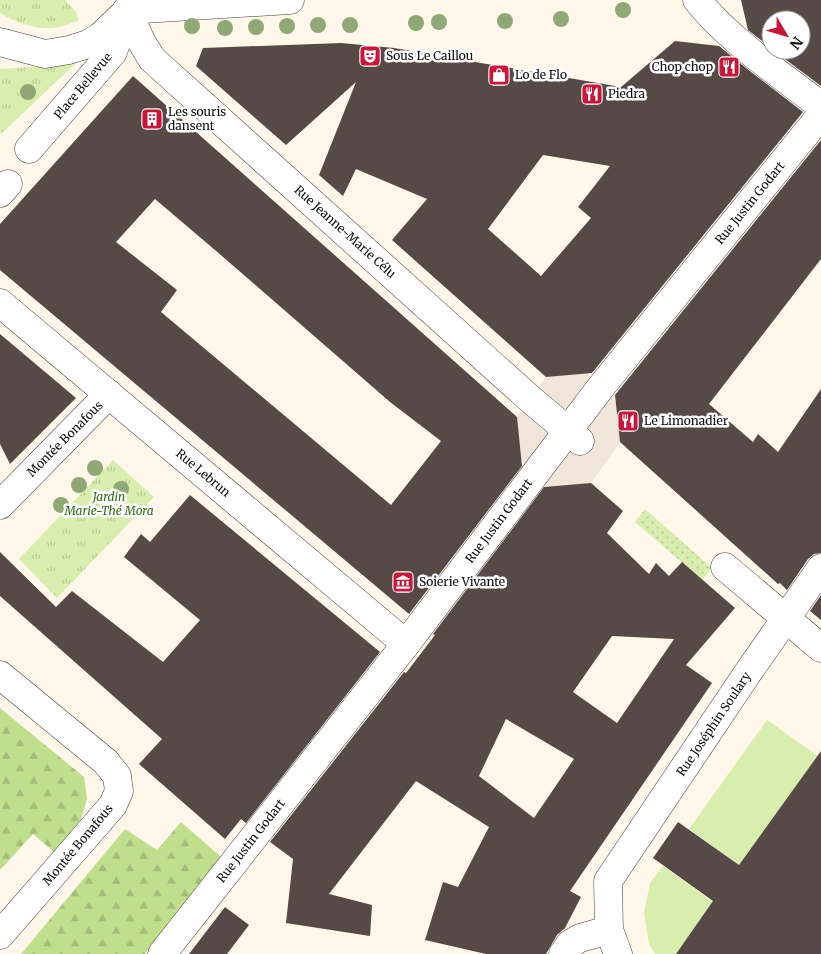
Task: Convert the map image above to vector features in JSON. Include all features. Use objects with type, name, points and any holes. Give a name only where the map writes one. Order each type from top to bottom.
[{"type":"street","points":[[119,5],[290,0]]},
{"type":"street","points":[[697,0],[727,32],[821,106]]},
{"type":"street","name":"Place Bellevue","points":[[0,42],[45,54],[69,50],[88,44],[101,36],[119,5]]},
{"type":"street","name":"Place Bellevue","points":[[28,148],[113,52],[119,5]]},
{"type":"street","name":"Rue Jeanne-Marie Célu","points":[[119,5],[152,59],[574,436]]},
{"type":"street","name":"Rue Justin Godart","points":[[162,954],[406,644],[574,436],[821,115]]},
{"type":"street","name":"Rue Lebrun","points":[[0,303],[406,644]]},
{"type":"street","name":"Montée Bonafous","points":[[0,505],[109,394]]},
{"type":"street","points":[[726,566],[785,619],[821,648]]},
{"type":"street","name":"Rue Joséphin Soulary","points":[[613,942],[608,881],[821,568]]},
{"type":"street","name":"Montée Bonafous","points":[[0,675],[106,762],[117,776],[119,791],[113,805],[96,826],[0,935]]},
{"type":"street","points":[[563,954],[570,944],[580,938],[613,942]]},
{"type":"green space","points":[[0,0],[65,0],[77,13],[78,21],[54,28],[26,25],[0,13]]},
{"type":"green space","points":[[75,64],[1,134],[0,133],[0,69]]},
{"type":"green space","name":"Jardin Marie-Thé Mora","points":[[113,460],[154,497],[57,598],[19,559]]},
{"type":"green space","points":[[645,509],[712,568],[702,580],[635,522]]},
{"type":"green space","points":[[0,708],[84,777],[87,799],[81,819],[54,852],[33,834],[0,870]]},
{"type":"green space","points":[[767,720],[818,756],[739,865],[689,829]]},
{"type":"green space","points":[[181,822],[221,857],[145,954],[21,954],[125,829],[157,850]]},
{"type":"green space","points":[[663,866],[746,926],[690,934],[676,954],[655,954],[649,944],[644,913],[650,883]]},
{"type":"shaded area","points":[[587,373],[616,402],[620,442],[591,483],[550,487],[521,458],[517,417],[546,377]]},
{"type":"building","points":[[741,0],[821,0],[821,86],[786,60],[811,60],[811,10],[761,10],[761,40],[748,30]]},
{"type":"building","points":[[675,41],[719,46],[803,112],[592,373],[546,377],[392,240],[427,199],[356,169],[343,196],[319,175],[356,82],[286,145],[196,66],[203,48],[341,43],[394,48],[621,87]],"holes":[[[543,155],[610,166],[578,207],[591,218],[541,276],[488,229]]]},
{"type":"building","points":[[133,76],[517,417],[522,466],[409,614],[0,270],[0,224]],"holes":[[[155,199],[390,402],[441,441],[391,505],[161,312],[177,290],[116,242]]]},
{"type":"building","points":[[821,140],[821,259],[709,404],[753,442],[758,434],[778,452],[821,389],[821,553],[814,554],[808,559],[787,590],[620,442],[615,395]]},
{"type":"building","points":[[0,334],[76,398],[10,464],[0,444]]},
{"type":"building","points":[[591,483],[623,511],[607,533],[649,574],[656,563],[669,576],[682,562],[735,608],[686,665],[712,683],[570,891],[581,897],[565,928],[557,935],[546,954],[486,954],[425,940],[443,882],[458,887],[489,827],[416,781],[329,894],[372,905],[370,936],[286,923],[293,859],[270,842],[404,672],[406,673],[435,635],[433,634],[544,487]],"holes":[[[612,636],[674,639],[617,723],[573,692]],[[506,719],[574,759],[534,818],[479,776]]]},
{"type":"building","points":[[190,495],[380,652],[246,823],[241,819],[225,839],[139,764],[162,739],[0,596],[0,552],[56,607],[72,591],[163,662],[200,620],[124,557],[141,534],[150,542]]},
{"type":"building","points":[[821,595],[821,620],[810,611]]},
{"type":"building","points":[[821,751],[821,954],[676,954],[713,901],[653,858],[678,822],[739,865]]},
{"type":"building","points":[[225,907],[249,925],[227,954],[189,954]]},
{"type":"place","name":"Sous Le Caillou","points":[[370,56]]},
{"type":"place","name":"Chop chop","points":[[729,67]]},
{"type":"place","name":"Lo de Flo","points":[[499,75]]},
{"type":"place","name":"Piedra","points":[[592,94]]},
{"type":"place","name":"Les souris dansent","points":[[152,119]]},
{"type":"place","name":"Le Limonadier","points":[[628,421]]},
{"type":"place","name":"Soierie Vivante","points":[[403,582]]}]
